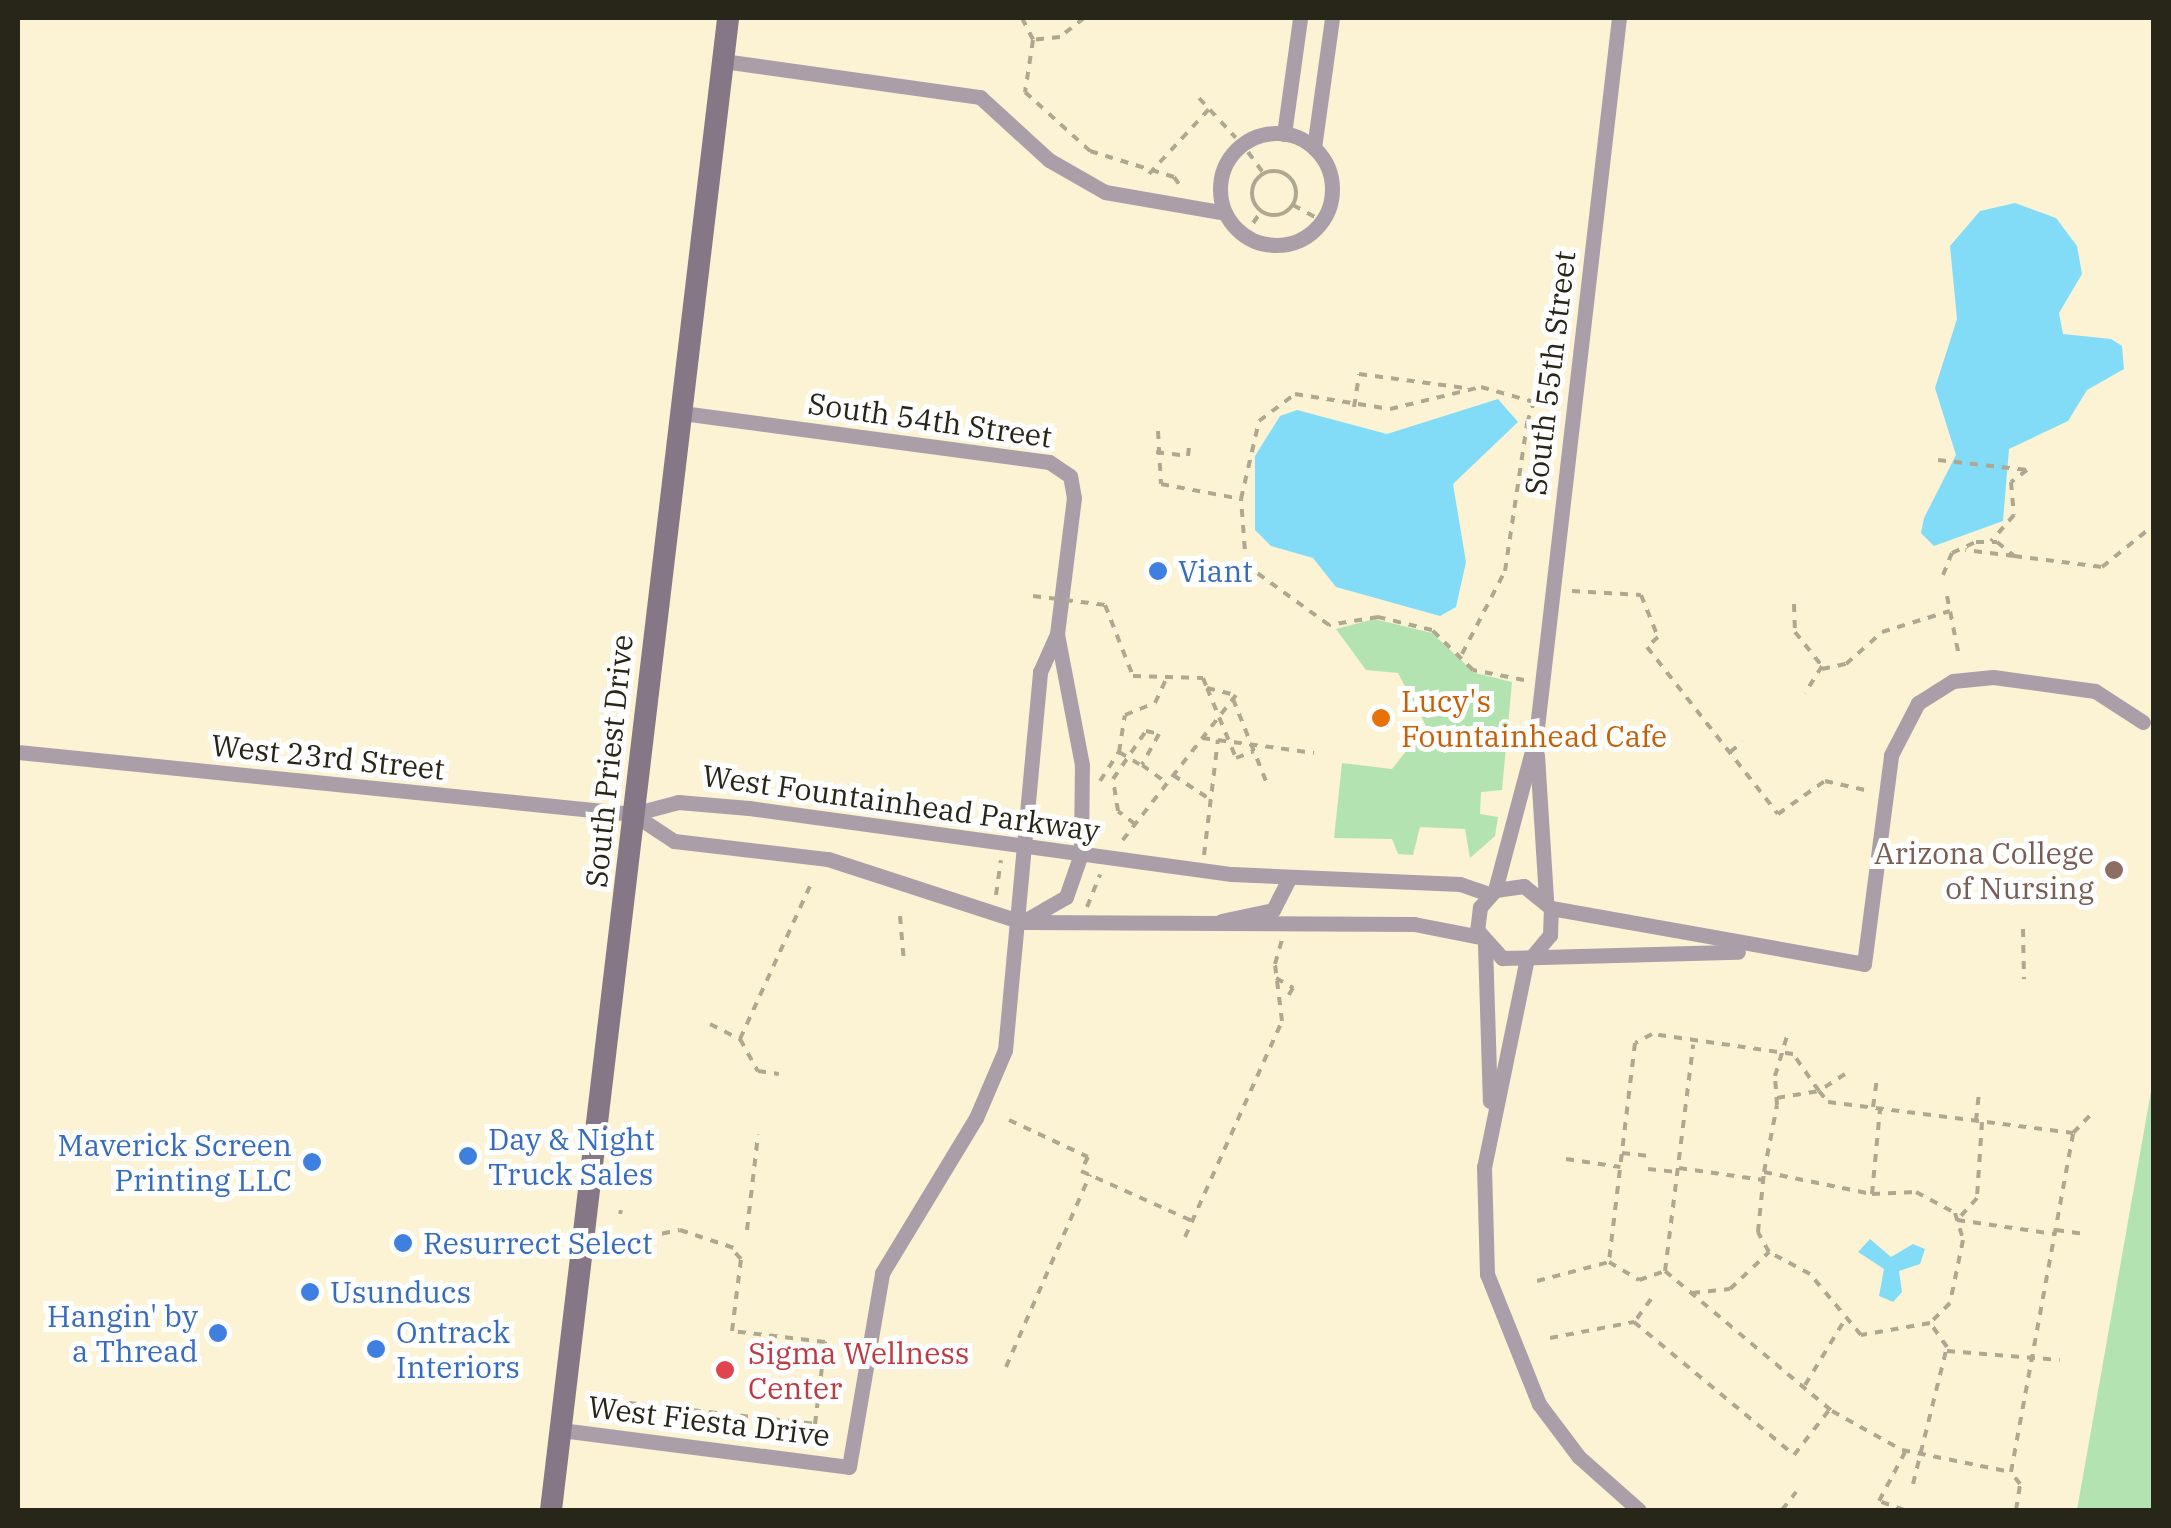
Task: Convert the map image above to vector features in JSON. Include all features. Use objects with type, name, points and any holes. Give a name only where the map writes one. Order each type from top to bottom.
[{"type":"main road","name":"South Priest Drive","points":[[551,1510],[728,18]]},
{"type":"street","points":[[1284,134],[1300,18]]},
{"type":"street","points":[[1314,148],[1284,134],[1254,138],[1230,156],[1220,184],[1224,213],[1244,236],[1284,245],[1322,222],[1331,180],[1314,148],[1332,18]]},
{"type":"street","name":"South 55th Street","points":[[1492,892],[1536,736],[1620,18]]},
{"type":"street","points":[[722,61],[980,98],[1049,160],[1105,192],[1224,213]]},
{"type":"street","name":"South 54th Street","points":[[680,413],[1062,467],[1074,498],[1057,634],[1040,672],[1022,846]]},
{"type":"street","name":"South 54th Street","points":[[1057,634],[1082,765],[1081,854]]},
{"type":"street","points":[[1491,1114],[1482,941],[1492,892],[1524,886],[1549,904],[1756,952],[1864,964],[1894,742],[1910,712],[1940,686],[1980,676],[2084,689],[2143,722]]},
{"type":"street","name":"South 55th Street","points":[[1536,736],[1549,904]]},
{"type":"street","name":"West 23rd Street","points":[[18,752],[633,814]]},
{"type":"street","name":"West Fountainhead Parkway","points":[[633,814],[678,802],[749,808],[1289,880],[1460,884],[1492,892]]},
{"type":"street","points":[[633,814],[674,841],[828,859],[1022,922],[1203,927],[1414,924],[1482,941],[1502,958],[1756,952]]},
{"type":"street","points":[[1022,846],[1022,922]]},
{"type":"street","points":[[1022,922],[1066,897],[1081,854]]},
{"type":"street","points":[[1203,927],[1273,910],[1289,880]]},
{"type":"street","points":[[1549,904],[1550,936],[1530,956],[1491,1114],[1481,1216],[1497,1312],[1552,1424],[1638,1510]]},
{"type":"street","name":"West Fiesta Drive","points":[[562,1430],[850,1467],[876,1291],[904,1226],[993,1085],[1022,922]]},
{"type":"path","points":[[1022,18],[1032,40],[1025,92],[1090,151],[1199,192]]},
{"type":"path","points":[[1075,18],[1077,25]]},
{"type":"path","points":[[1032,40],[1077,25],[1084,18]]},
{"type":"path","points":[[1199,98],[1236,138]]},
{"type":"path","points":[[1149,174],[1209,109]]},
{"type":"path","points":[[1248,152],[1263,173],[1291,179],[1293,205]]},
{"type":"path","points":[[1261,212],[1251,192],[1263,173]]},
{"type":"path","points":[[1244,236],[1261,212],[1293,205],[1316,218]]},
{"type":"path","points":[[1354,406],[1359,374],[1467,388],[1553,405]]},
{"type":"path","points":[[1467,388],[1426,404],[1354,406],[1283,400],[1258,421],[1241,499],[1246,564],[1329,625],[1378,618],[1432,630],[1484,675],[1542,682]]},
{"type":"path","points":[[1462,654],[1505,571],[1534,402]]},
{"type":"path","points":[[1158,430],[1160,484],[1173,491],[1241,499]]},
{"type":"path","points":[[1156,452],[1188,456],[1190,447]]},
{"type":"path","points":[[1938,460],[2027,470],[2010,482],[2014,515],[1991,541],[1952,553],[1943,575]]},
{"type":"path","points":[[1965,550],[2102,567],[2154,525]]},
{"type":"path","points":[[1991,541],[2014,556]]},
{"type":"path","points":[[1572,591],[1641,595],[1658,637],[1647,648],[1778,814],[1825,781],[1865,790]]},
{"type":"path","points":[[1033,596],[1105,605],[1133,676],[1203,678],[1236,758],[1253,748]]},
{"type":"path","points":[[1947,596],[1959,656]]},
{"type":"path","points":[[1794,604],[1795,632],[1822,669]]},
{"type":"path","points":[[1805,693],[1822,669],[1846,664],[1882,632],[1950,612]]},
{"type":"path","points":[[1098,800],[1119,752],[1125,715],[1154,703],[1167,677]]},
{"type":"path","points":[[1208,688],[1233,699],[1266,781]]},
{"type":"path","points":[[1118,846],[1233,699]]},
{"type":"path","points":[[1135,824],[1112,798],[1127,757],[1153,729],[1158,741],[1142,765]]},
{"type":"path","points":[[1202,738],[1253,748],[1314,753]]},
{"type":"path","points":[[1204,854],[1218,740]]},
{"type":"path","points":[[1730,752],[1743,742]]},
{"type":"path","points":[[1119,752],[1167,783]]},
{"type":"path","points":[[1174,775],[1211,800]]},
{"type":"path","points":[[994,902],[1002,856]]},
{"type":"path","points":[[1085,911],[1103,866]]},
{"type":"path","points":[[740,1039],[812,884]]},
{"type":"path","points":[[900,916],[904,963]]},
{"type":"path","points":[[2023,929],[2024,979]]},
{"type":"path","points":[[1282,940],[1276,978],[1284,1003]]},
{"type":"path","points":[[1185,1237],[1284,1003],[1294,988],[1276,978]]},
{"type":"path","points":[[710,1024],[740,1039],[758,1071],[779,1074]]},
{"type":"path","points":[[1609,1262],[1635,1044],[1652,1034],[1693,1045],[1782,1052],[1828,1102],[2074,1133]]},
{"type":"path","points":[[1788,1036],[1782,1052],[1758,1232],[1769,1252],[1810,1274],[1860,1335],[1930,1323],[1950,1304],[1963,1240],[1957,1220]]},
{"type":"path","points":[[1666,1272],[1693,1045]]},
{"type":"path","points":[[1777,1098],[1820,1092],[1844,1074]]},
{"type":"path","points":[[1872,1194],[1877,1078]]},
{"type":"path","points":[[1957,1220],[1977,1198],[1979,1091]]},
{"type":"path","points":[[2016,1510],[2012,1472],[2055,1232],[2074,1133],[2092,1112]]},
{"type":"path","points":[[1009,1120],[1088,1157],[1082,1172],[1192,1221]]},
{"type":"path","points":[[747,1230],[758,1136]]},
{"type":"path","points":[[1622,1152],[1650,1156]]},
{"type":"path","points":[[1566,1159],[1620,1167]]},
{"type":"path","points":[[1648,1169],[1764,1180]]},
{"type":"path","points":[[1764,1172],[1872,1194],[1916,1192],[1957,1220],[2083,1234]]},
{"type":"path","points":[[1006,1367],[1090,1175]]},
{"type":"path","points":[[617,1239],[680,1230],[716,1236],[741,1259],[732,1331],[824,1342],[814,1424],[629,1403],[627,1419]]},
{"type":"path","points":[[1692,1293],[1730,1289],[1769,1252]]},
{"type":"path","points":[[1538,1282],[1609,1262],[1639,1280],[1666,1272]]},
{"type":"path","points":[[1666,1272],[1830,1408],[1905,1452],[2012,1472]]},
{"type":"path","points":[[1634,1322],[1651,1299]]},
{"type":"path","points":[[1550,1338],[1615,1318],[1634,1322],[1794,1454],[1830,1408]]},
{"type":"path","points":[[1805,1385],[1845,1320]]},
{"type":"path","points":[[1913,1484],[1946,1351],[1930,1323]]},
{"type":"path","points":[[1946,1351],[2060,1360]]},
{"type":"path","points":[[1904,1510],[1879,1501],[1905,1452]]},
{"type":"path","points":[[1782,1510],[1796,1492]]},
{"type":"green space","points":[[1374,619],[1432,633],[1475,673],[1512,682],[1502,790],[1481,792],[1480,814],[1498,817],[1495,836],[1470,858],[1465,829],[1420,827],[1413,855],[1398,854],[1392,839],[1334,838],[1342,763],[1392,769],[1426,726],[1398,673],[1366,670],[1336,629]]},
{"type":"green space","points":[[2153,1080],[2153,1510],[2077,1510]]},
{"type":"water","points":[[2015,203],[2056,218],[2077,246],[2082,274],[2059,313],[2063,334],[2111,339],[2122,346],[2124,369],[2087,390],[2068,421],[2009,449],[2003,521],[1934,546],[1921,533],[1924,518],[1956,455],[1935,388],[1957,319],[1950,246],[1980,211]]},
{"type":"water","points":[[1498,399],[1518,422],[1453,484],[1466,562],[1456,607],[1440,616],[1336,587],[1313,558],[1271,546],[1255,530],[1255,456],[1280,416],[1297,410],[1387,434]]},
{"type":"water","points":[[1870,1239],[1891,1257],[1913,1244],[1925,1249],[1920,1264],[1899,1271],[1902,1292],[1893,1302],[1879,1296],[1884,1269],[1858,1252]]},
{"type":"place","name":"Viant","points":[[1158,571]]},
{"type":"place","name":"Lucy's Fountainhead Cafe","points":[[1381,718]]},
{"type":"place","name":"Arizona College of Nursing","points":[[2114,870]]},
{"type":"place","name":"Day & Night Truck Sales","points":[[468,1156]]},
{"type":"place","name":"Maverick Screen Printing LLC","points":[[312,1162]]},
{"type":"place","name":"Resurrect Select","points":[[403,1243]]},
{"type":"place","name":"Usunducs","points":[[310,1292]]},
{"type":"place","name":"Hangin' by a Thread","points":[[218,1333]]},
{"type":"place","name":"Ontrack Interiors","points":[[376,1349]]},
{"type":"place","name":"Sigma Wellness Center","points":[[725,1370]]}]
